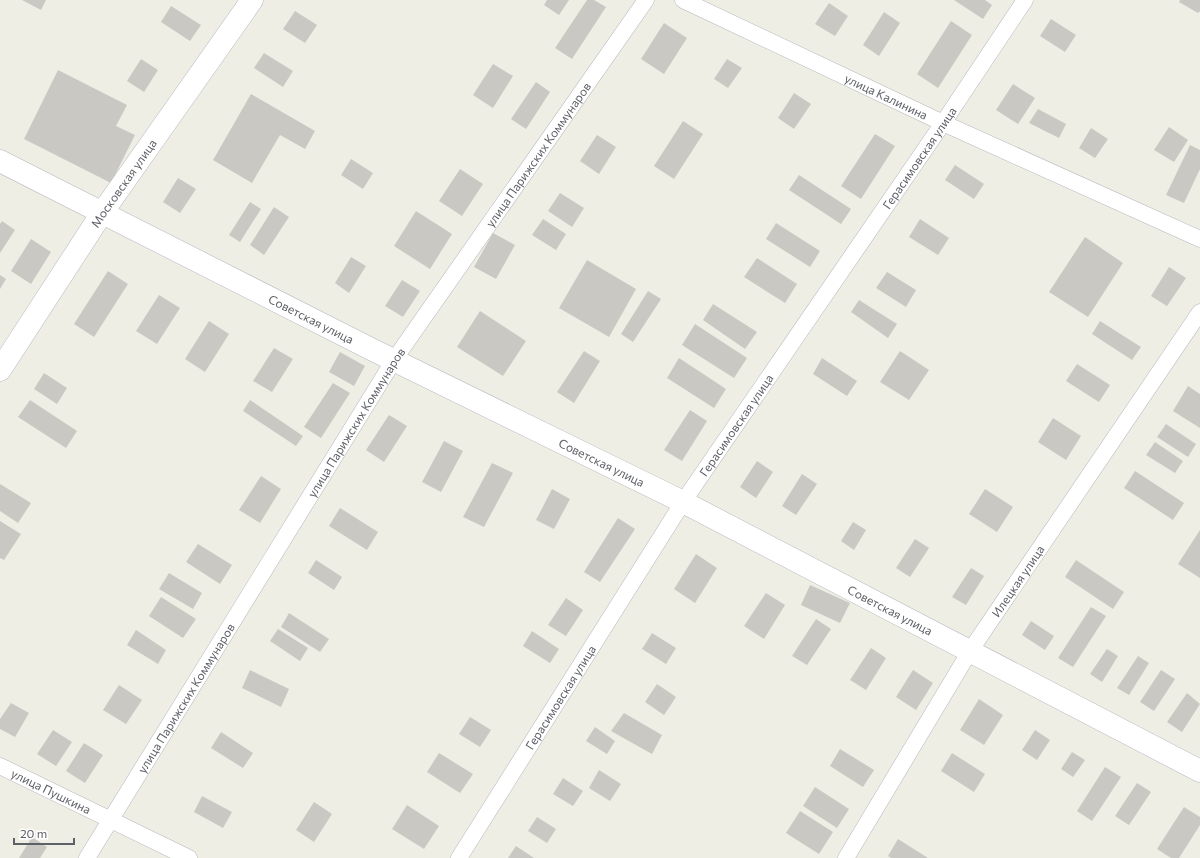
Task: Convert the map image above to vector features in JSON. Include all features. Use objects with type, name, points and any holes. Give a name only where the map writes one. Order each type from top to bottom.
[{"type":"street","name":"Московская улица","points":[[0,370],[102,213],[252,0]]},
{"type":"street","name":"улица Парижских Коммунаров","points":[[87,858],[112,820],[394,360],[646,0]]},
{"type":"street","name":"улица Калинина","points":[[683,0],[943,124],[1200,239]]},
{"type":"street","name":"Герасимовская улица","points":[[459,858],[683,502],[943,124],[1025,0]]},
{"type":"street","name":"Советская улица","points":[[0,161],[394,360],[683,502],[1200,771]]},
{"type":"street","name":"Илецкая улица","points":[[846,858],[970,651],[1200,312]]},
{"type":"street","name":"улица Пушкина","points":[[0,766],[189,858]]},
{"type":"building","points":[[22,0],[46,0],[41,10]]},
{"type":"building","points":[[547,0],[569,0],[559,15],[544,5]]},
{"type":"building","points":[[587,0],[594,0],[606,7],[572,59],[555,48]]},
{"type":"building","points":[[954,0],[985,0],[992,5],[983,19]]},
{"type":"building","points":[[1180,0],[1200,0],[1200,11],[1198,13],[1179,2]]},
{"type":"building","points":[[829,3],[848,16],[835,36],[815,24]]},
{"type":"building","points":[[171,6],[201,25],[190,41],[161,22]]},
{"type":"building","points":[[295,11],[317,25],[305,43],[283,29]]},
{"type":"building","points":[[884,12],[900,23],[879,56],[863,45]]},
{"type":"building","points":[[1051,19],[1076,35],[1065,52],[1040,36]]},
{"type":"building","points":[[951,21],[972,35],[938,88],[917,74]]},
{"type":"building","points":[[664,23],[687,38],[664,74],[641,59]]},
{"type":"building","points":[[264,53],[293,71],[283,87],[254,68]]},
{"type":"building","points":[[141,59],[158,70],[144,92],[127,81]]},
{"type":"building","points":[[727,59],[742,68],[728,88],[714,79]]},
{"type":"building","points":[[493,64],[513,76],[493,108],[473,95]]},
{"type":"building","points":[[58,70],[127,105],[116,126],[135,135],[111,183],[24,139]]},
{"type":"building","points":[[536,82],[550,92],[526,129],[511,119]]},
{"type":"building","points":[[1013,84],[1035,98],[1018,124],[996,110]]},
{"type":"building","points":[[794,93],[811,104],[794,129],[778,118]]},
{"type":"building","points":[[251,94],[315,131],[305,149],[280,135],[252,183],[213,160]]},
{"type":"building","points":[[1038,109],[1066,124],[1059,138],[1029,123]]},
{"type":"building","points":[[683,121],[703,134],[674,179],[654,166]]},
{"type":"building","points":[[1169,127],[1188,140],[1174,162],[1154,150]]},
{"type":"building","points":[[1091,128],[1108,139],[1095,158],[1079,148]]},
{"type":"building","points":[[875,134],[895,146],[861,199],[841,186]]},
{"type":"building","points":[[597,135],[616,147],[599,174],[580,161]]},
{"type":"building","points":[[1190,145],[1200,150],[1200,169],[1184,203],[1166,195]]},
{"type":"building","points":[[351,159],[373,173],[363,189],[341,175]]},
{"type":"building","points":[[955,165],[984,184],[974,199],[945,180]]},
{"type":"building","points":[[460,169],[483,184],[462,216],[439,201]]},
{"type":"building","points":[[799,175],[851,209],[841,224],[789,190]]},
{"type":"building","points":[[178,178],[196,189],[180,213],[163,202]]},
{"type":"building","points":[[560,193],[584,208],[572,227],[548,211]]},
{"type":"building","points":[[250,202],[261,209],[240,242],[229,235]]},
{"type":"building","points":[[274,207],[289,217],[264,255],[250,245]]},
{"type":"building","points":[[416,211],[452,234],[430,269],[394,246]]},
{"type":"building","points":[[543,219],[566,234],[556,250],[532,235]]},
{"type":"building","points":[[920,219],[949,238],[938,255],[909,237]]},
{"type":"building","points":[[2,221],[15,230],[0,253],[0,224]]},
{"type":"building","points":[[776,223],[820,251],[810,267],[766,239]]},
{"type":"building","points":[[493,233],[515,245],[496,279],[474,267]]},
{"type":"building","points":[[1085,237],[1123,263],[1088,317],[1049,292]]},
{"type":"building","points":[[31,239],[51,252],[31,284],[11,271]]},
{"type":"building","points":[[351,257],[366,266],[349,293],[335,283]]},
{"type":"building","points":[[757,258],[797,284],[785,303],[744,277]]},
{"type":"building","points":[[587,260],[636,289],[609,337],[559,308]]},
{"type":"building","points":[[1169,267],[1186,278],[1167,306],[1151,296]]},
{"type":"building","points":[[108,271],[128,284],[94,337],[74,324]]},
{"type":"building","points":[[887,272],[916,290],[906,307],[876,288]]},
{"type":"building","points":[[0,275],[6,279],[0,289]]},
{"type":"building","points":[[402,280],[420,291],[403,317],[385,306]]},
{"type":"building","points":[[648,291],[661,299],[633,342],[621,334]]},
{"type":"building","points":[[159,295],[180,308],[157,344],[136,331]]},
{"type":"building","points":[[859,300],[897,324],[888,338],[851,312]]},
{"type":"building","points":[[713,304],[757,332],[745,349],[703,320]]},
{"type":"building","points":[[480,311],[526,341],[503,376],[457,347]]},
{"type":"building","points":[[209,321],[229,334],[205,372],[185,359]]},
{"type":"building","points":[[1100,321],[1141,347],[1132,360],[1092,334]]},
{"type":"building","points":[[695,324],[747,358],[734,378],[682,345]]},
{"type":"building","points":[[274,348],[293,359],[272,392],[253,381]]},
{"type":"building","points":[[584,351],[600,361],[574,403],[557,392]]},
{"type":"building","points":[[900,351],[929,370],[909,400],[880,382]]},
{"type":"building","points":[[340,352],[365,366],[354,386],[329,372]]},
{"type":"building","points":[[679,358],[726,389],[714,408],[667,378]]},
{"type":"building","points":[[822,358],[857,381],[847,396],[813,374]]},
{"type":"building","points":[[1077,364],[1110,385],[1099,402],[1066,381]]},
{"type":"building","points":[[44,373],[67,388],[57,404],[34,389]]},
{"type":"building","points":[[333,383],[350,393],[321,438],[304,427]]},
{"type":"building","points":[[1188,386],[1200,394],[1200,428],[1173,411]]},
{"type":"building","points":[[30,400],[77,431],[66,448],[18,417]]},
{"type":"building","points":[[250,400],[303,436],[296,446],[243,411]]},
{"type":"building","points":[[690,410],[707,421],[682,461],[664,450]]},
{"type":"building","points":[[389,415],[407,426],[384,462],[366,450]]},
{"type":"building","points":[[1053,418],[1081,436],[1066,460],[1038,442]]},
{"type":"building","points":[[1166,424],[1196,444],[1188,457],[1157,437]]},
{"type":"building","points":[[444,441],[463,451],[441,492],[422,482]]},
{"type":"building","points":[[1155,442],[1183,461],[1175,473],[1146,455]]},
{"type":"building","points":[[757,461],[773,472],[756,498],[740,487]]},
{"type":"building","points":[[492,463],[513,473],[484,527],[463,517]]},
{"type":"building","points":[[1135,471],[1184,503],[1173,520],[1124,488]]},
{"type":"building","points":[[802,474],[817,484],[796,515],[782,506]]},
{"type":"building","points":[[261,476],[281,489],[260,523],[239,510]]},
{"type":"building","points":[[0,484],[31,503],[18,523],[0,511]]},
{"type":"building","points":[[552,489],[570,499],[554,529],[536,520]]},
{"type":"building","points":[[985,489],[1013,507],[997,532],[969,514]]},
{"type":"building","points":[[340,508],[378,532],[367,550],[329,526]]},
{"type":"building","points":[[618,518],[635,529],[600,582],[584,572]]},
{"type":"building","points":[[0,521],[21,534],[4,560],[0,558]]},
{"type":"building","points":[[853,522],[866,530],[854,550],[841,541]]},
{"type":"building","points":[[1200,530],[1200,578],[1178,564]]},
{"type":"building","points":[[915,539],[929,548],[910,577],[896,568]]},
{"type":"building","points":[[198,544],[232,565],[220,584],[186,562]]},
{"type":"building","points":[[696,554],[717,568],[695,603],[674,589]]},
{"type":"building","points":[[316,560],[342,577],[334,590],[308,573]]},
{"type":"building","points":[[1076,560],[1124,592],[1113,609],[1065,577]]},
{"type":"building","points":[[971,568],[984,576],[966,605],[952,597]]},
{"type":"building","points":[[169,573],[202,593],[193,609],[159,589]]},
{"type":"building","points":[[810,585],[850,603],[840,623],[801,605]]},
{"type":"building","points":[[766,593],[785,605],[764,639],[744,626]]},
{"type":"building","points":[[161,597],[196,619],[183,638],[149,616]]},
{"type":"building","points":[[566,598],[583,610],[566,636],[548,625]]},
{"type":"building","points":[[1091,607],[1106,616],[1073,667],[1058,658]]},
{"type":"building","points":[[289,613],[329,639],[320,652],[281,627]]},
{"type":"building","points":[[816,619],[831,629],[807,665],[792,656]]},
{"type":"building","points":[[1031,621],[1054,636],[1045,650],[1022,635]]},
{"type":"building","points":[[278,629],[308,648],[300,661],[270,641]]},
{"type":"building","points":[[136,630],[166,650],[158,664],[127,645]]},
{"type":"building","points":[[532,631],[559,649],[550,663],[523,646]]},
{"type":"building","points":[[652,633],[676,648],[666,664],[642,649]]},
{"type":"building","points":[[871,648],[886,658],[866,690],[850,680]]},
{"type":"building","points":[[1107,649],[1118,656],[1102,682],[1090,674]]},
{"type":"building","points":[[1138,656],[1149,663],[1129,695],[1117,688]]},
{"type":"building","points":[[250,670],[289,689],[281,707],[242,688]]},
{"type":"building","points":[[913,670],[933,683],[916,710],[896,697]]},
{"type":"building","points":[[1161,670],[1175,679],[1154,711],[1140,702]]},
{"type":"building","points":[[657,684],[676,697],[664,715],[645,702]]},
{"type":"building","points":[[119,685],[142,700],[126,724],[103,710]]},
{"type":"building","points":[[1187,693],[1200,704],[1182,732],[1167,722]]},
{"type":"building","points":[[979,699],[1003,715],[984,745],[960,730]]},
{"type":"building","points":[[11,703],[29,713],[15,737],[0,729],[0,719]]},
{"type":"building","points":[[624,713],[662,735],[652,754],[611,731]]},
{"type":"building","points":[[470,717],[491,730],[480,747],[459,734]]},
{"type":"building","points":[[595,727],[615,741],[607,754],[586,741]]},
{"type":"building","points":[[53,730],[72,742],[56,766],[37,754]]},
{"type":"building","points":[[1035,730],[1050,740],[1037,760],[1022,750]]},
{"type":"building","points":[[221,732],[253,753],[243,768],[211,748]]},
{"type":"building","points":[[84,743],[103,755],[85,783],[66,771]]},
{"type":"building","points":[[840,749],[874,770],[863,787],[830,766]]},
{"type":"building","points":[[1072,752],[1085,760],[1073,777],[1061,769]]},
{"type":"building","points":[[439,753],[473,774],[460,793],[427,772]]},
{"type":"building","points":[[952,753],[985,774],[974,792],[941,771]]},
{"type":"building","points":[[1105,767],[1121,777],[1092,821],[1077,811]]},
{"type":"building","points":[[599,770],[621,784],[610,801],[589,788]]},
{"type":"building","points":[[563,778],[583,791],[573,806],[553,794]]},
{"type":"building","points":[[1137,783],[1151,792],[1129,825],[1115,816]]},
{"type":"building","points":[[815,787],[849,809],[837,828],[803,806]]},
{"type":"building","points":[[202,796],[232,812],[223,828],[194,812]]},
{"type":"building","points":[[314,802],[332,814],[314,842],[296,830]]},
{"type":"building","points":[[407,805],[439,826],[424,849],[392,829]]},
{"type":"building","points":[[1184,807],[1200,817],[1200,825],[1179,858],[1171,858],[1157,849]]},
{"type":"building","points":[[800,811],[833,832],[819,854],[786,833]]},
{"type":"building","points":[[537,817],[556,829],[547,843],[528,831]]},
{"type":"building","points":[[32,837],[47,847],[40,858],[19,858]]},
{"type":"building","points":[[898,839],[928,858],[891,858],[888,856]]},
{"type":"building","points":[[516,846],[534,858],[508,858]]}]
